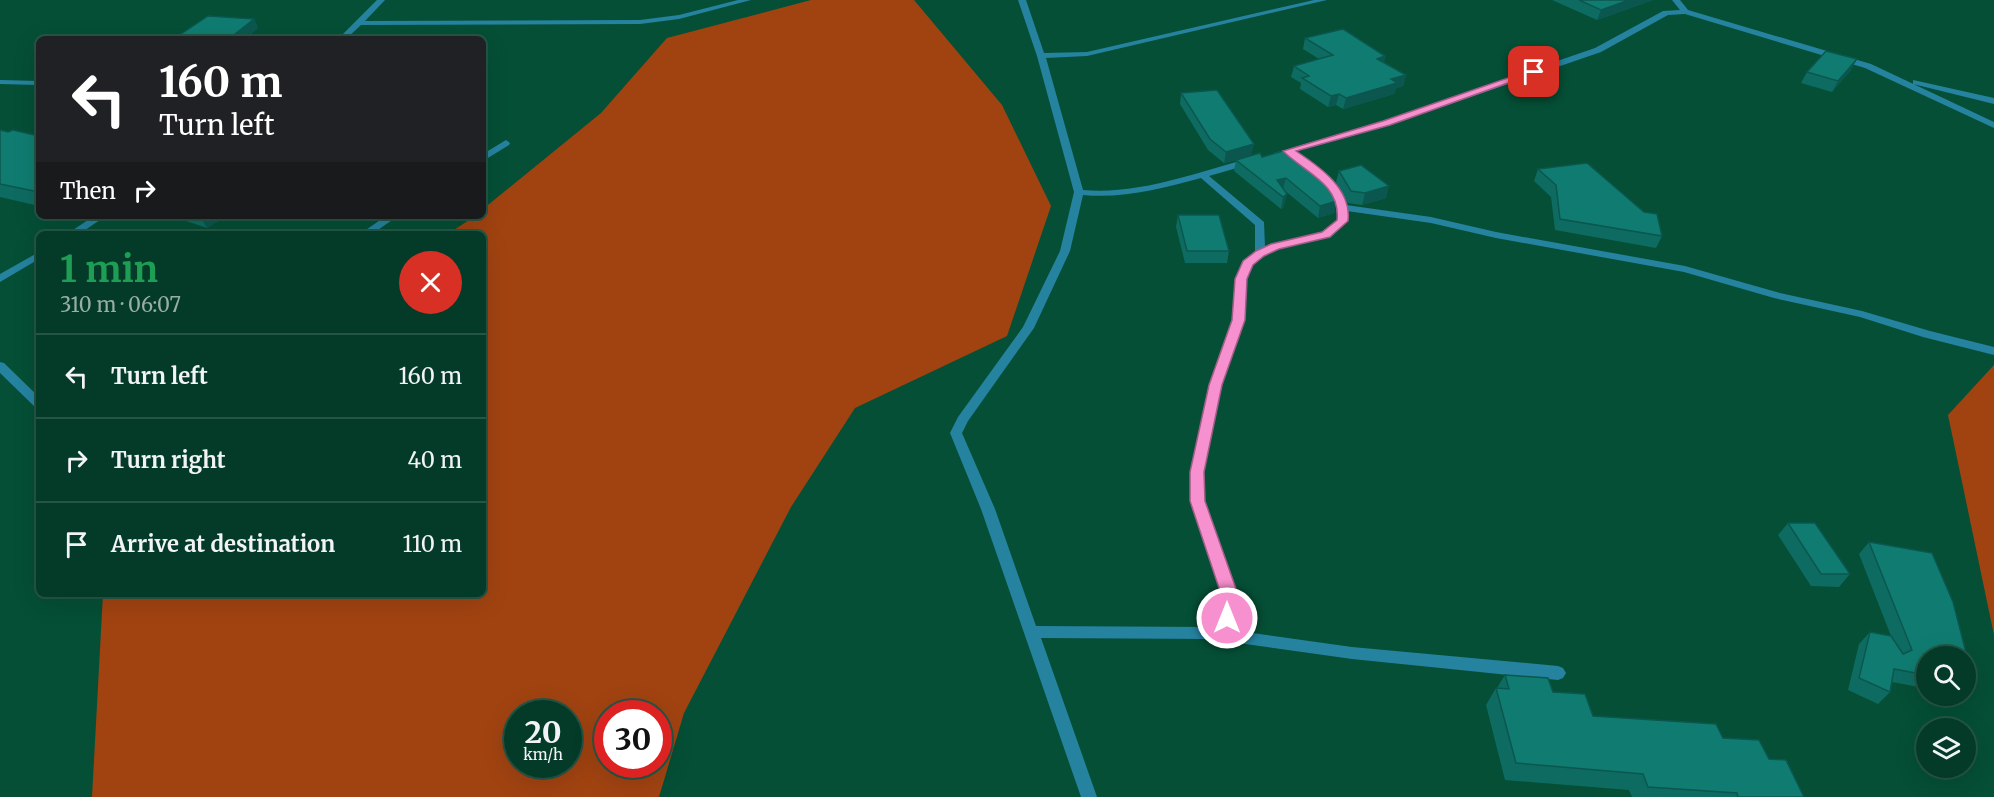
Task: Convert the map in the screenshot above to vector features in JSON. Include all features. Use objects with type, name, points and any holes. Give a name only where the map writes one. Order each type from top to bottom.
[{"type":"street","points":[[345,36],[381,0]]},
{"type":"street","points":[[359,23],[640,22],[679,17],[747,0]]},
{"type":"street","points":[[1022,0],[1041,56],[1079,192],[1065,251],[1028,328],[962,420],[956,433],[988,509],[1089,797]]},
{"type":"street","points":[[1041,56],[1087,54],[1323,0]]},
{"type":"street","points":[[1676,0],[1685,12]]},
{"type":"street","points":[[1270,156],[1293,154],[1598,50],[1666,14],[1685,12],[1868,66],[1905,81],[1994,125]]},
{"type":"street","points":[[1905,81],[1932,85],[1994,101]]},
{"type":"street","points":[[0,82],[36,83]]},
{"type":"street","points":[[486,156],[506,143]]},
{"type":"street","points":[[1079,192],[1106,194],[1203,175],[1259,159]]},
{"type":"street","points":[[1210,633],[1227,618],[1231,600],[1197,501],[1197,472],[1216,385],[1238,320],[1241,279],[1247,264],[1275,246],[1326,234],[1342,221],[1344,208],[1340,197],[1316,169]]},
{"type":"street","points":[[1203,175],[1260,224],[1260,254]]},
{"type":"street","points":[[1344,208],[1431,220],[1496,235],[1685,269],[1778,296],[1862,314],[1994,351]]},
{"type":"street","points":[[77,231],[96,219]]},
{"type":"street","points":[[370,231],[388,219]]},
{"type":"street","points":[[0,279],[36,257]]},
{"type":"street","points":[[0,366],[36,401]]},
{"type":"street","points":[[1031,632],[1210,633],[1352,653],[1558,673]]},
{"type":"shaded area","points":[[811,0],[914,0],[1002,105],[1051,206],[1007,336],[855,408],[791,507],[684,713],[672,753],[672,700],[594,700],[594,778],[665,778],[659,797],[92,797],[103,597],[486,597],[486,231],[452,231],[470,219],[486,219],[486,207],[601,113],[667,38]]},
{"type":"shaded area","points":[[1994,365],[1994,635],[1948,415]]},
{"type":"building","points":[[1579,0],[1629,0],[1601,10]]},
{"type":"building","points":[[208,16],[254,19],[233,36],[178,36]]},
{"type":"building","points":[[1343,29],[1385,56],[1377,59],[1406,75],[1391,79],[1397,83],[1346,98],[1339,94],[1331,96],[1302,78],[1309,76],[1294,66],[1333,55],[1305,38]]},
{"type":"building","points":[[1826,51],[1857,59],[1838,81],[1807,72]]},
{"type":"building","points":[[1217,90],[1254,144],[1226,152],[1210,139],[1181,93]]},
{"type":"building","points":[[0,130],[8,132],[13,130],[36,135],[36,191],[0,184]]},
{"type":"building","points":[[1293,148],[1322,171],[1333,187],[1337,201],[1320,206],[1286,178],[1277,180],[1287,194],[1283,197],[1236,160],[1260,153],[1262,157]]},
{"type":"building","points":[[1587,163],[1644,212],[1657,214],[1662,236],[1560,219],[1556,185],[1538,169]]},
{"type":"building","points":[[1361,165],[1389,186],[1365,193],[1351,191],[1339,171]]},
{"type":"building","points":[[1178,215],[1219,215],[1229,251],[1187,251]]},
{"type":"building","points":[[1788,523],[1815,523],[1850,574],[1821,574]]},
{"type":"building","points":[[1869,542],[1932,553],[1953,602],[1964,646],[1916,646],[1916,673],[1894,669],[1890,692],[1859,678],[1870,632],[1891,636],[1903,654],[1912,650]]},
{"type":"building","points":[[1505,675],[1548,678],[1553,692],[1585,694],[1593,716],[1716,724],[1723,738],[1759,740],[1769,759],[1786,760],[1804,797],[1738,797],[1737,793],[1648,787],[1643,774],[1516,763],[1496,688],[1509,689]]},
{"type":"route","points":[[1227,618],[1231,600],[1197,501],[1197,472],[1216,385],[1238,320],[1241,279],[1247,264],[1260,254],[1275,246],[1326,234],[1337,227],[1342,221],[1344,208],[1340,197],[1316,169],[1288,151],[1386,123],[1534,72]]}]
